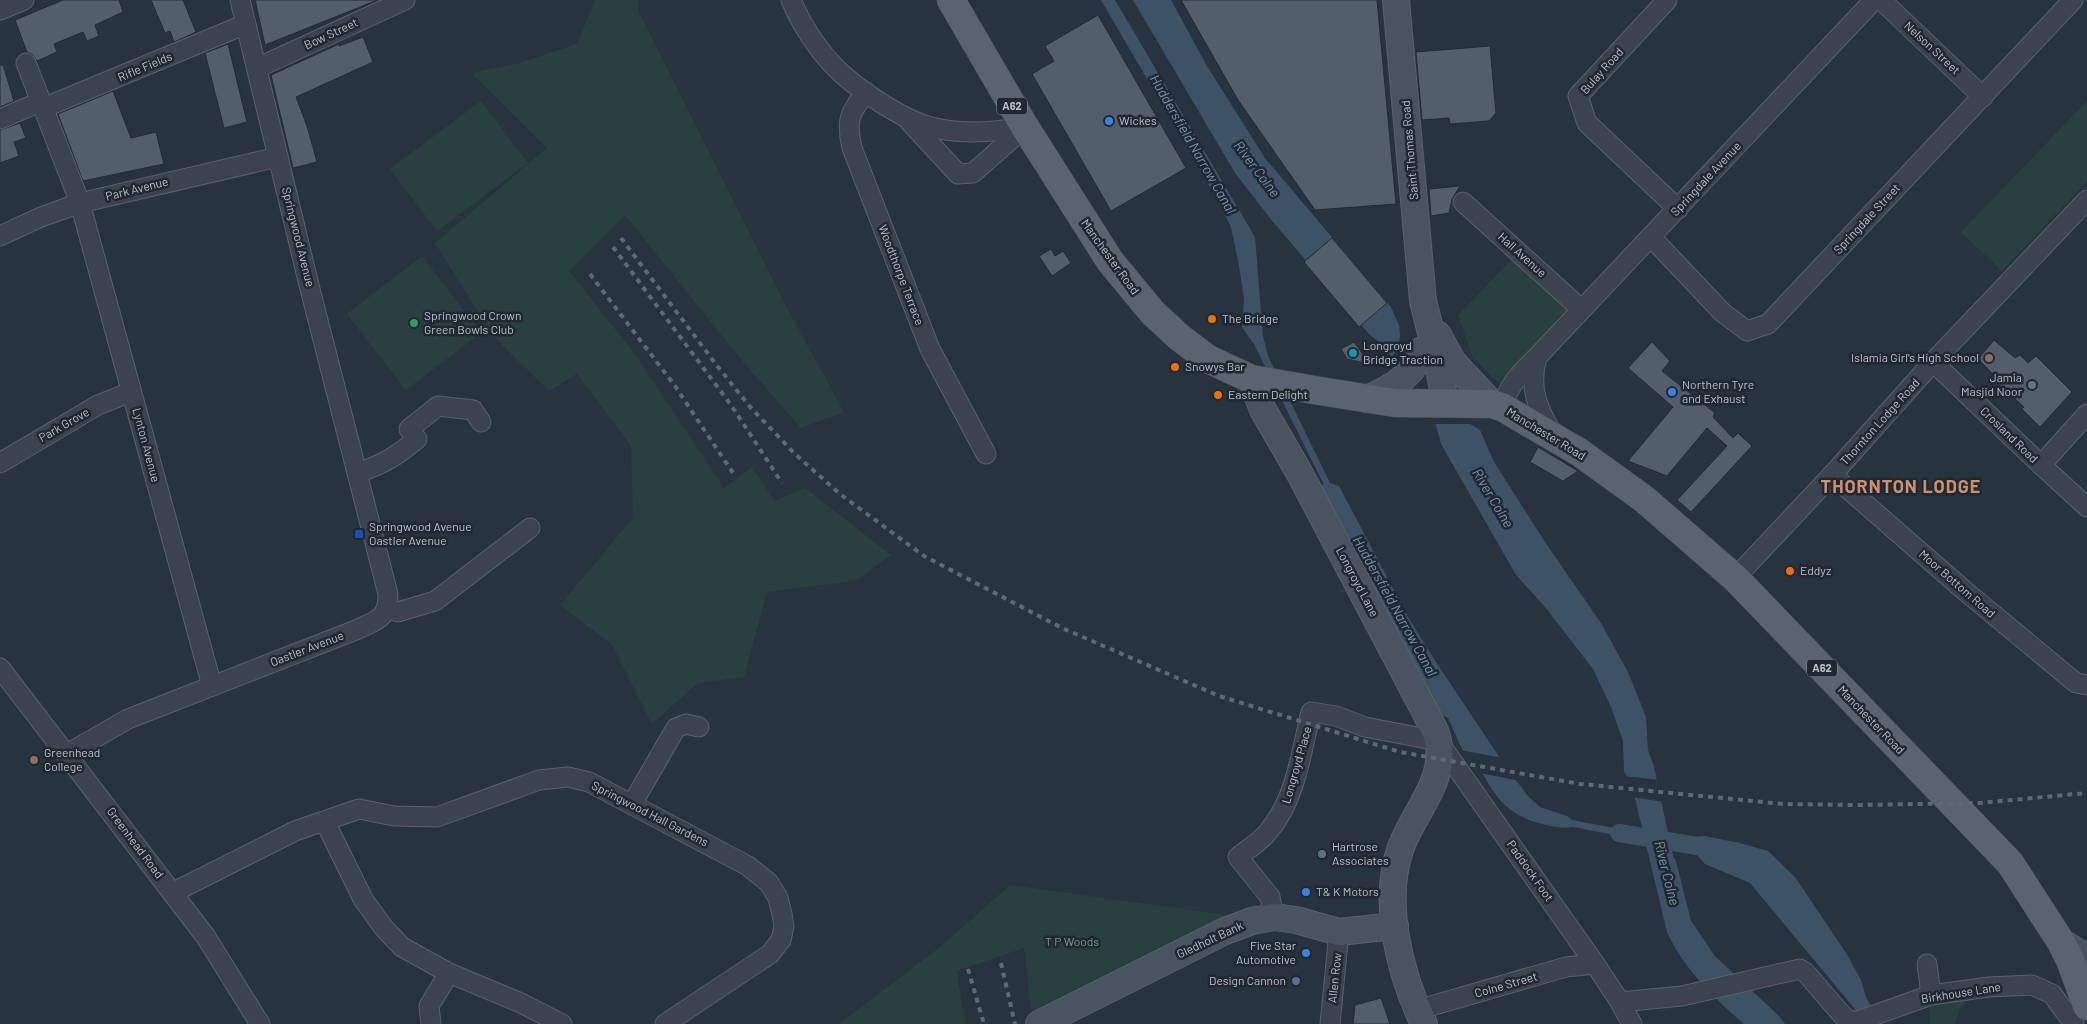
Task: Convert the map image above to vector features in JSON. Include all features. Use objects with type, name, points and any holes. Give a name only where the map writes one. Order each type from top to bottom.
[{"type":"main road","name":"Manchester Road","points":[[951,0],[1025,127],[1110,261],[1136,293],[1179,337],[1208,359],[1256,380],[1396,403],[1497,406],[1554,436],[1644,499],[1735,578],[2010,863],[2061,942],[2070,960],[2087,1006]]},
{"type":"street","points":[[2,6],[24,0]]},
{"type":"street","name":"Springwood Avenue","points":[[240,0],[388,594],[388,608]]},
{"type":"street","name":"Bow Street","points":[[257,68],[405,0]]},
{"type":"street","points":[[792,0],[812,37],[832,64],[866,92],[907,119],[958,174],[973,173],[1025,127]]},
{"type":"street","name":"Saint Thomas Road","points":[[1396,0],[1425,309],[1440,374],[1436,403]]},
{"type":"street","name":"Bulay Road","points":[[1667,0],[1578,96],[1587,123],[1678,209]]},
{"type":"street","name":"Springdale Avenue","points":[[1497,406],[1523,370],[1652,238],[1874,0]]},
{"type":"street","name":"Nelson Street","points":[[1880,0],[1983,97]]},
{"type":"street","name":"Springdale Street","points":[[1652,238],[1722,312],[1747,331],[1768,324],[2073,0]]},
{"type":"street","name":"Rifle Fields","points":[[0,119],[42,105],[246,24]]},
{"type":"street","points":[[26,63],[80,203]]},
{"type":"street","name":"Woodthorpe Terrace","points":[[866,92],[851,112],[848,132],[852,148],[930,349],[986,454]]},
{"type":"street","points":[[907,119],[930,127],[969,133],[989,133],[1025,127]]},
{"type":"street","name":"Park Avenue","points":[[0,236],[41,217],[80,203],[278,157]]},
{"type":"street","name":"Thornton Lodge Road","points":[[1735,578],[1832,475],[1933,362],[2087,200]]},
{"type":"street","name":"Hall Avenue","points":[[1463,202],[1581,309]]},
{"type":"street","name":"Lynton Avenue","points":[[80,203],[212,686]]},
{"type":"street","points":[[1425,309],[1452,361],[1497,406]]},
{"type":"street","name":"Saint Thomas Road","points":[[1425,309],[1418,316],[1422,350],[1436,403]]},
{"type":"street","points":[[1366,399],[1390,388],[1399,381],[1419,361],[1422,350]]},
{"type":"street","points":[[1537,357],[1533,373],[1535,392],[1540,410],[1554,436]]},
{"type":"street","name":"Crosland Road","points":[[1933,362],[2041,466],[2087,507]]},
{"type":"street","name":"Longroyd Lane","points":[[1256,380],[1263,410],[1300,474],[1431,723],[1438,741],[1439,765],[1431,790],[1409,827],[1400,851],[1393,882],[1395,926],[1402,968],[1420,1017]]},
{"type":"street","name":"Park Grove","points":[[0,463],[98,405],[131,392]]},
{"type":"street","points":[[357,473],[380,466],[408,447],[417,439],[409,429],[438,406],[473,410],[481,422]]},
{"type":"street","points":[[2041,466],[2087,414]]},
{"type":"street","name":"Moor Bottom Road","points":[[1832,475],[2061,671],[2076,683],[2087,685]]},
{"type":"street","points":[[388,608],[398,612],[435,601],[530,528]]},
{"type":"street","name":"Oastler Avenue","points":[[67,754],[128,719],[356,630],[379,619],[388,608]]},
{"type":"street","name":"Greenhead Road","points":[[0,668],[206,937],[260,1024]]},
{"type":"street","name":"Longroyd Place","points":[[1274,917],[1270,897],[1238,857],[1267,834],[1283,812],[1290,797],[1312,712],[1336,716],[1365,727],[1438,741]]},
{"type":"street","points":[[632,804],[676,728],[686,724],[699,727]]},
{"type":"street","name":"Paddock Foot","points":[[1438,741],[1595,964],[1632,1024]]},
{"type":"street","name":"Springwood Hall Gardens","points":[[172,893],[294,831],[360,809],[394,816],[437,817],[539,780],[568,777],[589,782],[748,866],[769,883],[778,898],[783,920],[781,940],[770,954],[665,1024]]},
{"type":"street","points":[[325,822],[363,899],[383,927],[402,947],[449,973],[521,1003],[562,1024]]},
{"type":"street","name":"Gledholt Bank","points":[[1038,1024],[1225,931],[1252,921],[1274,917],[1296,920],[1339,932],[1395,926]]},
{"type":"street","name":"Allen Row","points":[[1330,1024],[1339,932]]},
{"type":"street","points":[[2061,942],[2087,958]]},
{"type":"street","name":"Colne Street","points":[[1420,1017],[1566,967],[1595,964]]},
{"type":"street","points":[[1927,964],[1931,995]]},
{"type":"street","name":"Birkhouse Lane","points":[[1620,1002],[1673,998],[1795,970],[1803,970],[1850,1022],[1858,1021],[1931,995],[1990,987],[2032,985],[2052,994],[2074,1024]]},
{"type":"street","points":[[431,1024],[429,1006],[449,973]]},
{"type":"street","points":[[1617,1024],[1620,1002]]},
{"type":"green space","points":[[595,0],[639,0],[638,10],[787,308],[844,412],[801,428],[744,363],[625,215],[569,271],[635,354],[724,488],[752,467],[775,501],[805,488],[891,555],[855,581],[767,592],[744,677],[698,683],[652,724],[612,645],[560,605],[633,518],[631,446],[577,374],[549,391],[494,337],[435,243],[547,148],[471,73],[520,63],[577,44]]},
{"type":"green space","points":[[481,101],[528,163],[437,231],[390,169]]},
{"type":"green space","points":[[2087,101],[2087,181],[2002,271],[1961,232]]},
{"type":"green space","name":"Springwood Crown Green Bowls Club","points":[[422,256],[481,333],[406,390],[347,314]]},
{"type":"green space","points":[[1512,259],[1569,311],[1501,385],[1473,358],[1458,315]]},
{"type":"green space","name":"T P Woods","points":[[1010,885],[1226,915],[1032,1016],[1024,948],[957,971],[965,1024],[839,1024],[940,947]]},
{"type":"green space","points":[[1970,998],[1960,1009],[1955,1024],[1930,1024],[1928,1003]]},
{"type":"water","points":[[1101,0],[1115,0],[1255,237],[1263,336],[1268,356],[1330,483],[1339,486],[1408,617],[1436,662],[1506,767],[1528,796],[1540,807],[1567,816],[1572,820],[1641,833],[1643,838],[1641,840],[1573,827],[1552,826],[1526,819],[1507,807],[1500,800],[1475,761],[1466,758],[1448,718],[1440,714],[1321,490],[1323,483],[1254,344],[1242,327],[1244,298],[1231,227],[1217,199]]},
{"type":"water","name":"River Colne","points":[[1133,0],[1171,0],[1207,66],[1265,158],[1391,307],[1405,339],[1467,422],[1480,430],[1494,462],[1547,545],[1601,623],[1628,672],[1646,717],[1648,750],[1654,767],[1673,856],[1676,861],[1691,921],[1715,956],[1780,1017],[1785,1024],[1744,1024],[1691,971],[1674,946],[1667,932],[1632,786],[1624,771],[1623,741],[1611,707],[1593,669],[1545,607],[1516,575],[1441,444],[1436,425],[1385,347],[1369,334],[1273,222],[1235,173]]},
{"type":"water","points":[[1705,836],[1768,851],[1795,877],[1846,953],[1861,980],[1866,997],[1880,1024],[1864,1024],[1859,1014],[1750,883],[1705,864],[1697,855],[1677,848],[1674,842],[1678,838]]},
{"type":"pier","points":[[1398,318],[1420,362],[1469,420],[1476,424],[1433,424],[1390,359],[1399,348]]},
{"type":"pier","points":[[1460,750],[1503,758],[1520,781],[1480,773],[1474,763],[1464,759]]},
{"type":"pier","points":[[1624,776],[1659,780],[1664,802],[1632,797],[1630,787]]},
{"type":"building","points":[[63,0],[119,0],[123,12],[95,25],[99,36],[87,41],[83,32],[54,44],[57,52],[37,61],[33,55],[27,52],[15,20]]},
{"type":"building","points":[[151,0],[183,0],[196,32],[174,42],[170,31],[165,33]]},
{"type":"building","points":[[255,0],[375,0],[375,1],[265,45]]},
{"type":"building","points":[[1181,0],[1377,0],[1396,204],[1315,210],[1238,100]]},
{"type":"building","name":"Wickes","points":[[1098,15],[1186,168],[1111,211],[1032,74],[1054,61],[1045,46]]},
{"type":"building","points":[[363,37],[373,62],[296,97],[307,126],[317,162],[293,168],[271,75],[339,44],[339,46]]},
{"type":"building","points":[[228,44],[247,122],[224,128],[205,53]]},
{"type":"building","points":[[1490,46],[1496,113],[1489,121],[1450,124],[1449,118],[1422,120],[1416,52]]},
{"type":"building","points":[[0,65],[3,65],[14,101],[0,107]]},
{"type":"building","points":[[113,91],[131,138],[156,132],[164,164],[83,181],[58,114]]},
{"type":"building","points":[[20,123],[26,138],[14,142],[19,156],[0,163],[0,130]]},
{"type":"building","points":[[1460,186],[1452,199],[1449,213],[1431,216],[1429,189]]},
{"type":"building","points":[[1332,238],[1387,303],[1359,327],[1304,262]]},
{"type":"building","points":[[1051,249],[1055,256],[1063,251],[1071,263],[1052,276],[1039,256]]},
{"type":"building","name":"Jamia Masjid Noor","points":[[1994,340],[2015,358],[2020,355],[2028,363],[2036,356],[2072,392],[2040,427],[2022,409],[2024,407],[1994,380],[1995,376],[1978,359]]},
{"type":"building","name":"Longroyd Bridge Traction","points":[[1354,342],[1370,364],[1347,359],[1341,349]]},
{"type":"building","points":[[1652,342],[1670,361],[1662,371],[1715,413],[1713,417],[1733,438],[1738,433],[1752,446],[1691,512],[1677,500],[1727,446],[1707,428],[1667,476],[1628,461],[1673,407],[1628,368]]},
{"type":"building","points":[[1538,447],[1578,471],[1563,481],[1530,462]]},
{"type":"building","points":[[1381,998],[1390,1024],[1353,1024],[1355,1005]]},
{"type":"waterway","name":"Huddersfield Narrow Canal","points":[[1619,833],[1697,846]]},
{"type":"railway","points":[[621,238],[751,408],[796,455],[840,494],[924,556],[1062,628],[1219,696],[1400,752],[1580,784],[1783,804],[1979,803],[2087,793]]},
{"type":"railway","points":[[613,247],[731,405],[782,483]]},
{"type":"railway","points":[[590,274],[675,386],[735,476]]},
{"type":"railway","points":[[1001,963],[1015,1024]]},
{"type":"railway","points":[[968,969],[984,1024]]},
{"type":"place","name":"Wickes","points":[[1109,121]]},
{"type":"place","name":"The Bridge","points":[[1212,319]]},
{"type":"place","name":"Springwood Crown Green Bowls Club","points":[[414,323]]},
{"type":"place","name":"Longroyd Bridge Traction","points":[[1353,353]]},
{"type":"place","name":"Islamia Girl's High School","points":[[1989,358]]},
{"type":"place","name":"Snowys Bar","points":[[1175,367]]},
{"type":"place","name":"Jamia Masjid Noor","points":[[2032,385]]},
{"type":"place","name":"Northern Tyre and Exhaust","points":[[1672,392]]},
{"type":"place","name":"Eastern Delight","points":[[1218,395]]},
{"type":"place","name":"Springwood Avenue Oastler Avenue","points":[[359,534]]},
{"type":"place","name":"Eddyz","points":[[1790,571]]},
{"type":"place","name":"Greenhead College","points":[[34,760]]},
{"type":"place","name":"Hartrose Associates","points":[[1322,854]]},
{"type":"place","name":"T& K Motors","points":[[1306,892]]},
{"type":"place","name":"Five Star Automotive","points":[[1306,953]]},
{"type":"place","name":"Design Cannon","points":[[1296,981]]},
{"type":"district","name":"THORNTON LODGE","points":[[1901,487]]}]
